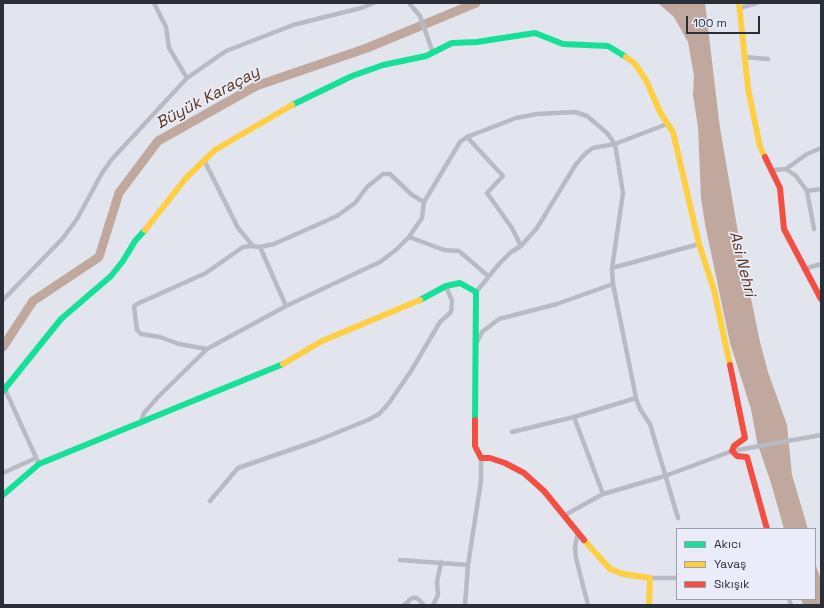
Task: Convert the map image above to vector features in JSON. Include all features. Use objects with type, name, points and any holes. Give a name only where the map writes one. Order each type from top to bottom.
[{"type":"street","points":[[154,3],[166,27],[169,48],[187,78]]},
{"type":"street","points":[[3,300],[63,238],[77,218],[102,173],[112,159],[187,78],[226,51],[293,25],[361,8],[374,3]]},
{"type":"street","points":[[409,3],[420,16],[428,35],[433,53]]},
{"type":"street","points":[[757,3],[739,5],[744,57],[753,116],[765,157],[773,170],[780,188],[784,229],[821,299]]},
{"type":"street","points":[[37,461],[4,388],[61,319],[111,276],[124,262],[135,241],[153,221],[186,178],[204,160],[235,137],[256,127],[290,106],[352,76],[377,67],[433,53],[452,43],[477,42],[535,33],[563,44],[608,46],[621,53],[635,64],[654,96],[660,112],[672,132],[699,244],[714,290],[745,438],[734,446],[732,451]]},
{"type":"street","points":[[744,57],[768,60]]},
{"type":"street","points":[[139,425],[144,413],[158,397],[207,349],[286,306],[380,262],[409,237],[422,218],[424,202],[460,142],[467,137],[516,118],[537,114],[575,112],[587,116],[607,133],[615,144],[623,193],[612,268],[613,284],[636,398],[640,409],[650,424],[678,518]]},
{"type":"street","points":[[465,605],[468,565],[481,481],[481,458],[475,446],[476,292],[488,276],[511,252],[521,246],[537,228],[576,164],[593,148],[615,144],[667,124]]},
{"type":"street","points":[[467,137],[504,176],[487,193],[512,228],[521,246]]},
{"type":"street","points":[[773,170],[786,169],[807,154],[821,148]]},
{"type":"street","points":[[204,160],[238,228],[253,246]]},
{"type":"street","points":[[786,169],[796,176],[807,191],[814,229]]},
{"type":"street","points":[[207,349],[179,344],[160,337],[141,334],[137,330],[134,307],[137,304],[206,273],[243,247],[260,247],[274,244],[337,216],[355,203],[367,187],[383,174],[390,174],[412,195],[424,202]]},
{"type":"street","points":[[807,191],[821,189]]},
{"type":"street","points":[[409,237],[444,250],[459,251],[488,276]]},
{"type":"street","points":[[612,268],[699,244]]},
{"type":"street","points":[[260,247],[286,306]]},
{"type":"street","points":[[804,269],[821,264]]},
{"type":"street","points":[[3,473],[139,425],[282,364],[322,341],[424,299],[446,286],[460,283],[476,292]]},
{"type":"street","points":[[476,342],[482,332],[500,318],[557,304],[613,284]]},
{"type":"street","points":[[210,501],[238,468],[316,441],[379,414],[389,403],[411,371],[440,322],[451,312],[452,301],[446,286]]},
{"type":"street","points":[[512,432],[574,417],[636,398]]},
{"type":"street","points":[[574,417],[603,494]]},
{"type":"street","points":[[565,515],[603,494],[665,476],[732,451],[821,435]]},
{"type":"street","points":[[732,451],[737,456],[747,456],[767,528]]},
{"type":"street","points":[[481,458],[490,458],[505,463],[524,473],[544,491],[610,569],[623,574],[650,578],[676,578]]},
{"type":"street","points":[[3,495],[37,461]]},
{"type":"street","points":[[578,532],[575,547],[576,558],[588,605]]},
{"type":"street","points":[[400,560],[468,565]]},
{"type":"street","points":[[433,605],[438,595],[438,576],[441,562]]},
{"type":"street","points":[[649,605],[650,578]]},
{"type":"street","points":[[404,605],[412,598],[417,598],[424,605]]},
{"type":"water","name":"Asi Nehri","points":[[658,3],[705,3],[720,128],[741,250],[760,342],[768,372],[787,425],[792,475],[808,528],[784,528],[771,483],[757,442],[751,409],[730,343],[701,198],[698,127],[693,95],[694,76],[688,42],[674,17]]},
{"type":"water","points":[[816,566],[821,580],[821,605],[803,605],[801,600],[816,600]]},
{"type":"waterway","name":"Büyük Karaçay","points":[[3,347],[33,301],[99,257],[119,193],[158,141],[256,86],[367,48],[476,3]]},
{"type":"traffic: fast","points":[[292,105],[352,76],[383,65],[426,56],[452,43],[477,42],[535,33],[563,44],[608,46],[626,57]]},
{"type":"traffic: fast","points":[[3,391],[61,319],[111,276],[123,261],[135,241],[145,230]]},
{"type":"traffic: fast","points":[[420,300],[446,286],[460,283],[476,292],[475,420]]},
{"type":"traffic: fast","points":[[3,495],[39,464],[283,364]]},
{"type":"traffic: slow","points":[[739,3],[748,88],[760,147],[765,157]]},
{"type":"traffic: slow","points":[[626,57],[635,64],[646,80],[660,112],[673,132],[699,244],[714,290],[730,365]]},
{"type":"traffic: slow","points":[[145,230],[186,178],[215,150],[292,105]]},
{"type":"traffic: slow","points":[[283,364],[322,341],[420,300]]},
{"type":"traffic: slow","points":[[584,540],[610,569],[623,574],[650,578],[649,605]]},
{"type":"traffic: jam","points":[[765,157],[780,188],[784,229],[821,299]]},
{"type":"traffic: jam","points":[[730,365],[745,438],[734,446],[732,451],[737,456],[747,457],[767,528]]},
{"type":"traffic: jam","points":[[475,420],[475,446],[481,458],[490,458],[505,463],[524,473],[544,491],[584,540]]}]
